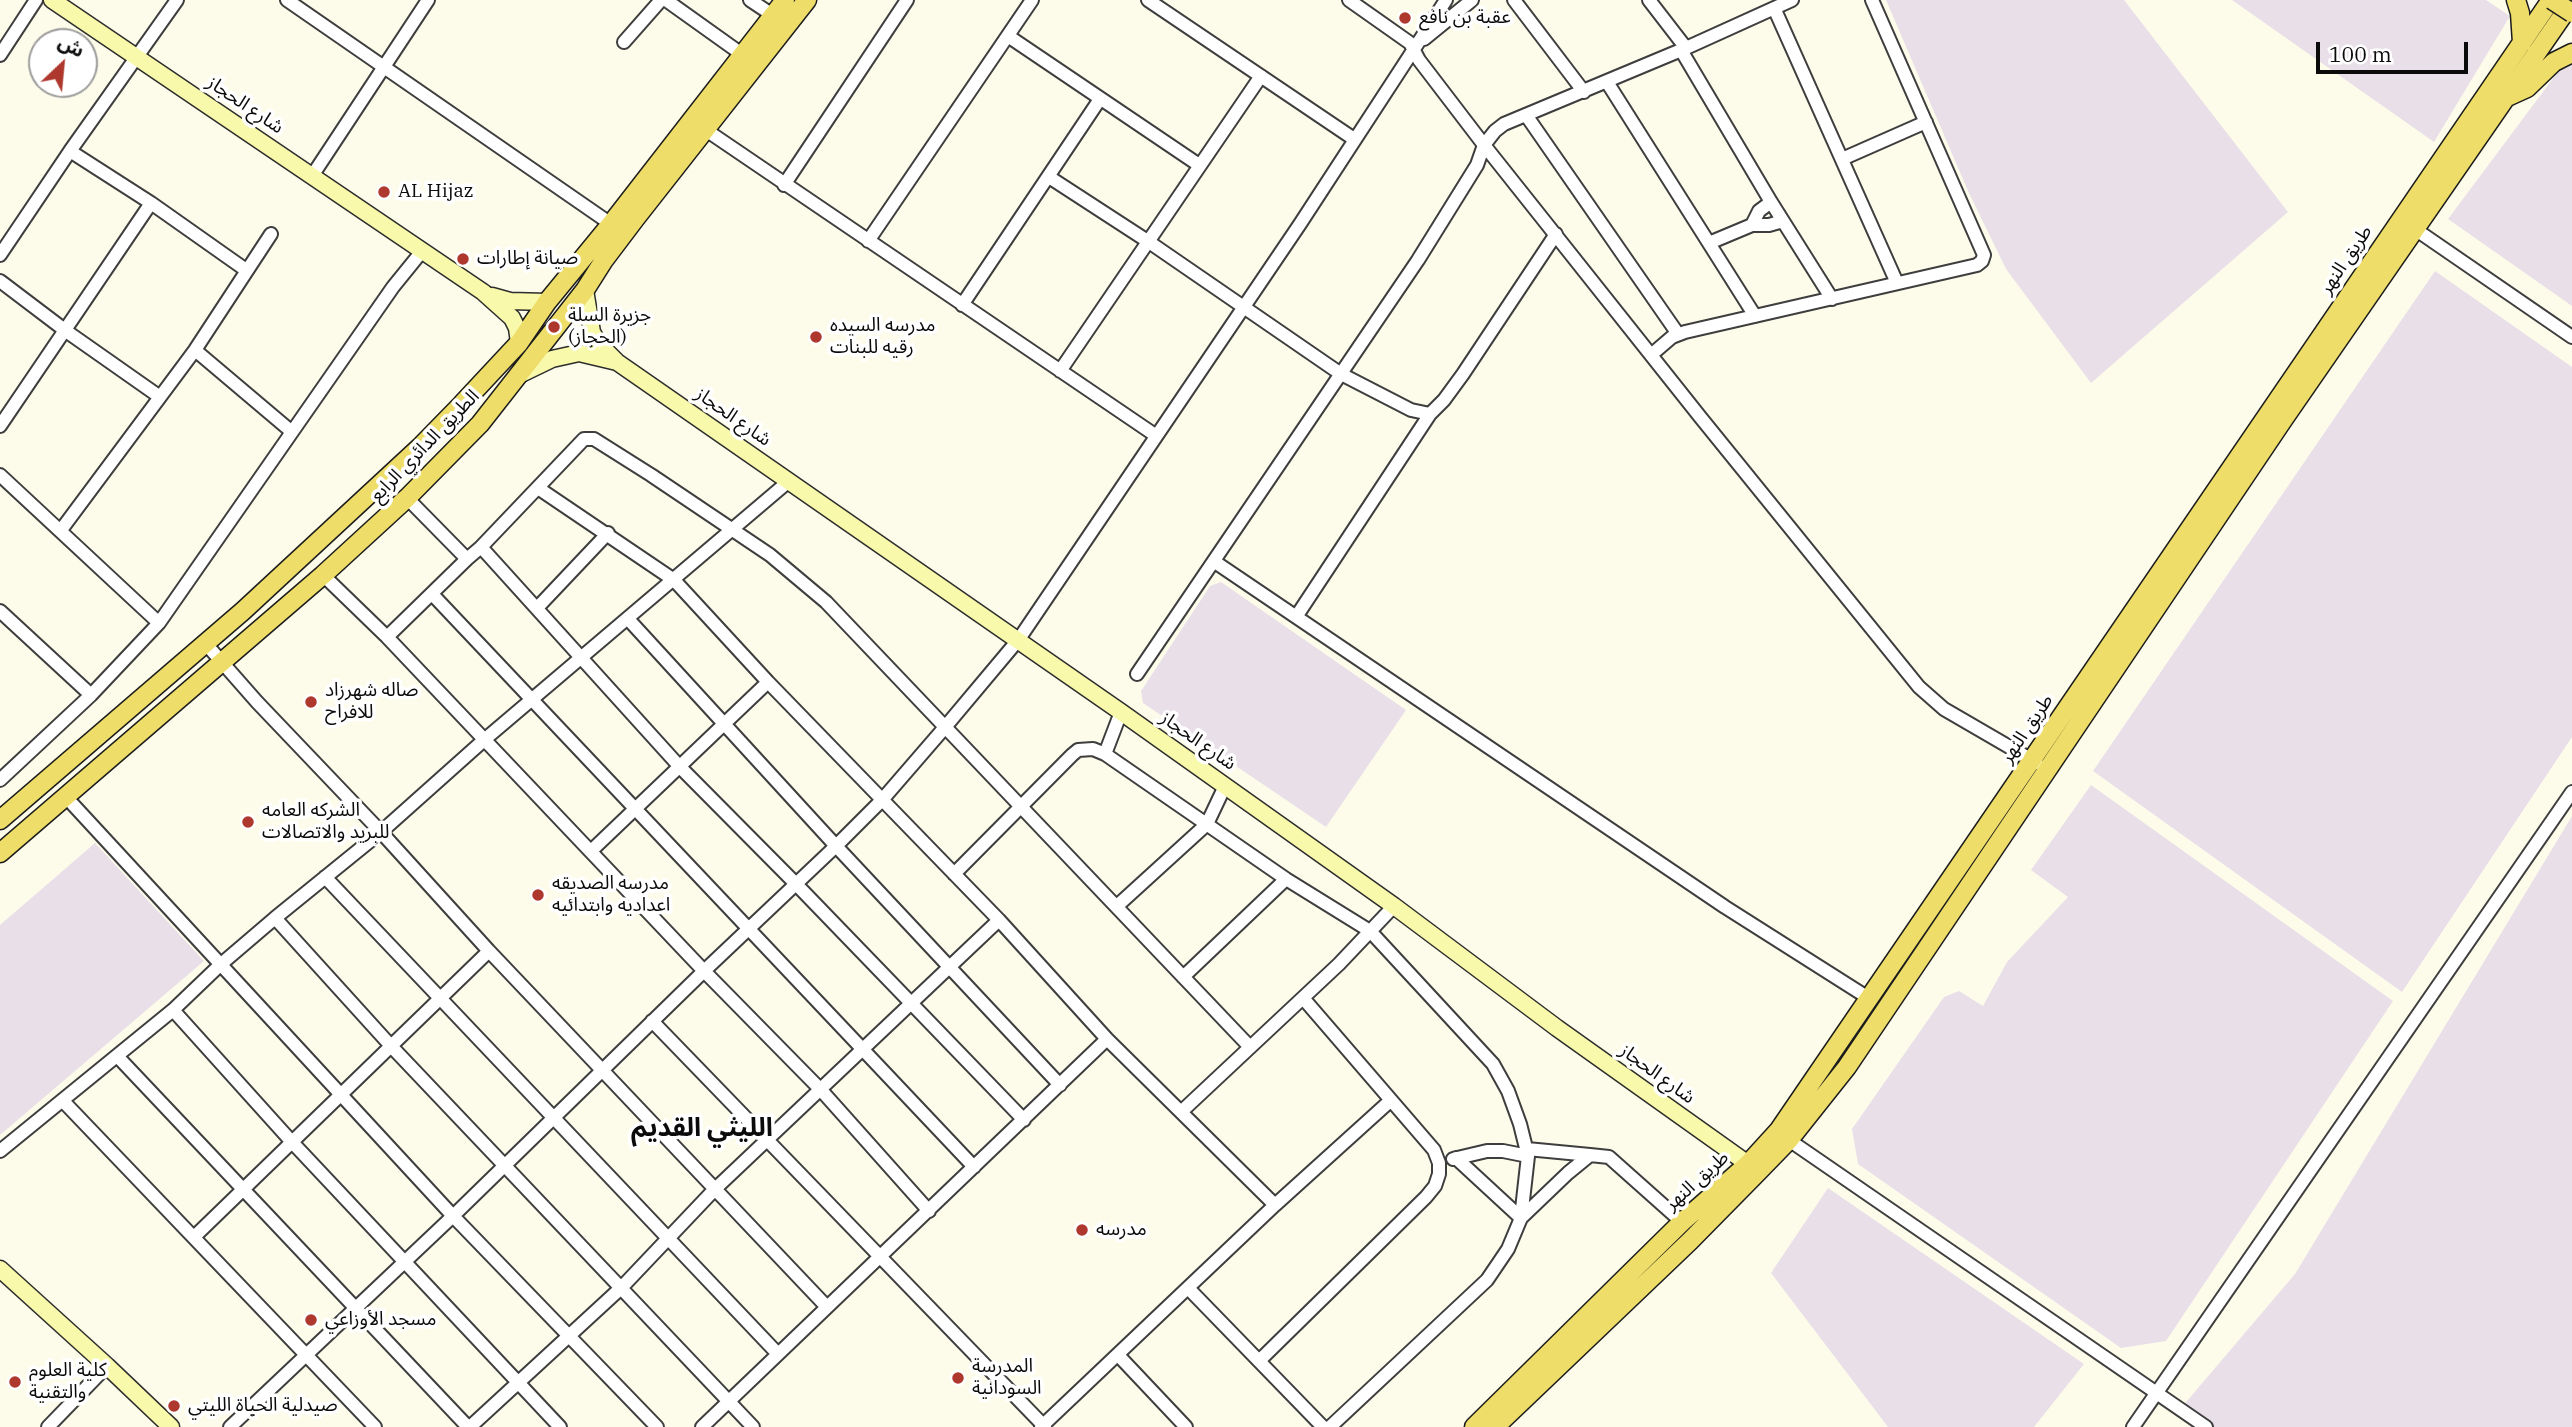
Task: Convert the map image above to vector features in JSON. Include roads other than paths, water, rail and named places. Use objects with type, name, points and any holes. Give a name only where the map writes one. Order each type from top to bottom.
[{"type":"main road","name":"شارع الحجاز","points":[[52,0],[483,292],[512,318],[517,328],[519,343]]},
{"type":"main road","name":"الطريق الدائري الرابع","points":[[0,820],[206,644],[420,447],[519,343],[547,302],[785,0]]},
{"type":"main road","name":"الطريق الدائري الرابع","points":[[0,853],[323,575],[407,498],[480,424],[585,290],[627,229],[807,0]]},
{"type":"main road","points":[[2516,0],[2520,13],[2522,43]]},
{"type":"main road","points":[[2551,0],[2572,13]]},
{"type":"main road","name":"طريق النهر","points":[[1495,1427],[1690,1241],[1789,1140],[1847,1067],[2039,765],[2551,0]]},
{"type":"main road","name":"طريق النهر","points":[[1474,1427],[1682,1222],[1748,1164],[1779,1130],[2039,765],[2415,229],[2571,1]]},
{"type":"main road","points":[[2505,98],[2527,88],[2554,62],[2572,53]]},
{"type":"main road","name":"شارع الحجاز","points":[[585,290],[593,332],[598,343],[617,362],[1019,639],[1394,906],[1557,1028],[1748,1164]]},
{"type":"main road","name":"شارع الحجاز","points":[[483,292],[510,301],[547,302]]},
{"type":"main road","name":"شارع الحجاز","points":[[521,374],[552,359],[579,353],[617,362]]},
{"type":"main road","points":[[0,1269],[171,1427]]},
{"type":"street","points":[[0,55],[36,0]]},
{"type":"street","points":[[0,255],[177,0]]},
{"type":"street","points":[[312,176],[428,0]]},
{"type":"street","points":[[624,42],[663,0],[743,55]]},
{"type":"street","points":[[750,0],[774,16]]},
{"type":"street","points":[[784,185],[907,0]]},
{"type":"street","points":[[869,241],[1032,0]]},
{"type":"street","points":[[1149,0],[1354,139]]},
{"type":"street","points":[[1349,0],[1406,38],[1419,60],[1484,145],[1919,687],[1944,709],[2039,765]]},
{"type":"street","points":[[230,1427],[836,846],[882,800],[946,726],[1019,639],[1300,225],[1446,0]]},
{"type":"street","points":[[1413,49],[1472,0]]},
{"type":"street","points":[[1514,0],[1584,92]]},
{"type":"street","points":[[1649,0],[1684,49],[1771,202],[1832,299]]},
{"type":"street","points":[[1651,355],[1678,334],[1977,265],[1984,258],[1872,0]]},
{"type":"street","points":[[290,1],[611,224]]},
{"type":"street","points":[[1137,674],[1419,260],[1477,165],[1484,145],[1504,124],[1684,49],[1784,3],[1842,159],[1897,283]]},
{"type":"street","points":[[1008,36],[1199,166]]},
{"type":"street","points":[[1060,371],[1261,76]]},
{"type":"street","points":[[1607,82],[1755,316]]},
{"type":"street","points":[[962,305],[1100,99]]},
{"type":"street","points":[[1526,115],[1678,334]]},
{"type":"street","points":[[1842,159],[1926,122]]},
{"type":"street","points":[[706,130],[1155,435]]},
{"type":"street","points":[[70,151],[151,203],[246,270]]},
{"type":"street","points":[[1049,177],[1341,374],[1410,410],[1430,414]]},
{"type":"street","points":[[1752,225],[1759,211],[1771,202]]},
{"type":"street","points":[[0,426],[151,203]]},
{"type":"street","points":[[1709,243],[1752,225],[1769,225],[1783,221]]},
{"type":"street","points":[[2415,229],[2572,337]]},
{"type":"street","points":[[61,530],[195,350],[271,234]]},
{"type":"street","points":[[1296,617],[1430,414],[1463,374],[1556,234]]},
{"type":"street","points":[[0,780],[91,695],[159,623],[393,286],[423,250]]},
{"type":"street","points":[[0,281],[160,397]]},
{"type":"street","points":[[195,350],[292,432]]},
{"type":"street","points":[[387,637],[481,547],[584,439],[594,439],[797,576],[946,726],[1250,1046]]},
{"type":"street","points":[[0,475],[159,623]]},
{"type":"street","points":[[0,1151],[118,1057],[220,965],[382,832],[484,740],[629,620],[789,481]]},
{"type":"street","points":[[538,488],[674,580],[768,682],[999,920],[1107,1039],[1275,1205]]},
{"type":"street","points":[[407,498],[467,559]]},
{"type":"street","points":[[538,607],[608,533]]},
{"type":"street","points":[[481,547],[538,607],[680,768],[1024,1120]]},
{"type":"street","points":[[1214,562],[1725,907],[1870,999]]},
{"type":"street","points":[[323,575],[387,637],[704,971],[821,1090],[929,1211]]},
{"type":"street","points":[[432,594],[974,1167]]},
{"type":"street","points":[[1,615],[91,695]]},
{"type":"street","points":[[629,620],[1060,1085]]},
{"type":"street","points":[[206,644],[489,951],[826,1306]]},
{"type":"street","points":[[591,852],[768,682]]},
{"type":"street","points":[[1105,754],[1121,712]]},
{"type":"street","points":[[954,874],[1078,750],[1093,749],[1105,754],[1286,879],[1370,931],[1493,1064],[1508,1091],[1527,1152],[1521,1218],[1508,1249],[1487,1280],[1330,1427]]},
{"type":"street","points":[[1116,906],[1207,824],[1226,786]]},
{"type":"street","points":[[2133,1427],[2572,792]]},
{"type":"street","points":[[65,797],[453,1216],[657,1427]]},
{"type":"street","points":[[325,877],[666,1240],[778,1354]]},
{"type":"street","points":[[1183,977],[1286,879]]},
{"type":"street","points":[[1181,1112],[1303,998],[1394,906]]},
{"type":"street","points":[[275,918],[391,1046],[753,1427]]},
{"type":"street","points":[[118,1057],[469,1427],[622,1287],[714,1190],[999,920]]},
{"type":"street","points":[[194,1237],[489,951]]},
{"type":"street","points":[[1260,1360],[1426,1197],[1435,1186],[1439,1174],[1439,1163],[1434,1150],[1303,998]]},
{"type":"street","points":[[173,1010],[291,1142],[561,1427]]},
{"type":"street","points":[[652,1021],[1043,1426],[1275,1205],[1390,1101]]},
{"type":"street","points":[[702,1427],[1107,1039]]},
{"type":"street","points":[[63,1101],[375,1427]]},
{"type":"street","points":[[1789,1140],[2206,1427]]},
{"type":"street","points":[[1439,1163],[1487,1151],[1603,1155],[1615,1160],[1682,1222]]},
{"type":"street","points":[[1521,1218],[1590,1155]]},
{"type":"street","points":[[1456,1158],[1521,1218]]},
{"type":"street","points":[[1188,1288],[1323,1427]]},
{"type":"street","points":[[1118,1355],[1186,1427]]},
{"type":"street","points":[[54,1425],[107,1366]]},
{"type":"place","name":"عقبة بن نافع","points":[[1405,18]]},
{"type":"place","name":"AL Hijaz","points":[[384,192]]},
{"type":"place","name":"صيانة إطارات","points":[[463,259]]},
{"type":"place","name":"جزيرة السلة (الحجاز)","points":[[554,327]]},
{"type":"place","name":"مدرسه السيده رقيه للبنات","points":[[816,337]]},
{"type":"place","name":"صاله شهرزاد للافراح","points":[[311,702]]},
{"type":"place","name":"الشركه العامه للبريد والاتصالات","points":[[248,822]]},
{"type":"place","name":"مدرسه الصديقه اعداديه وابتدائيه","points":[[538,895]]},
{"type":"place","name":"مدرسه","points":[[1082,1230]]},
{"type":"place","name":"مسجد الأوزاعي","points":[[311,1320]]},
{"type":"place","name":"المدرسة السودانية","points":[[958,1378]]},
{"type":"place","name":"كلية العلوم والتقنية","points":[[15,1382]]},
{"type":"place","name":"صيدلية الحياة الليتي","points":[[174,1406]]},
{"type":"district","name":"الليثي القديم","points":[[702,1128]]}]
